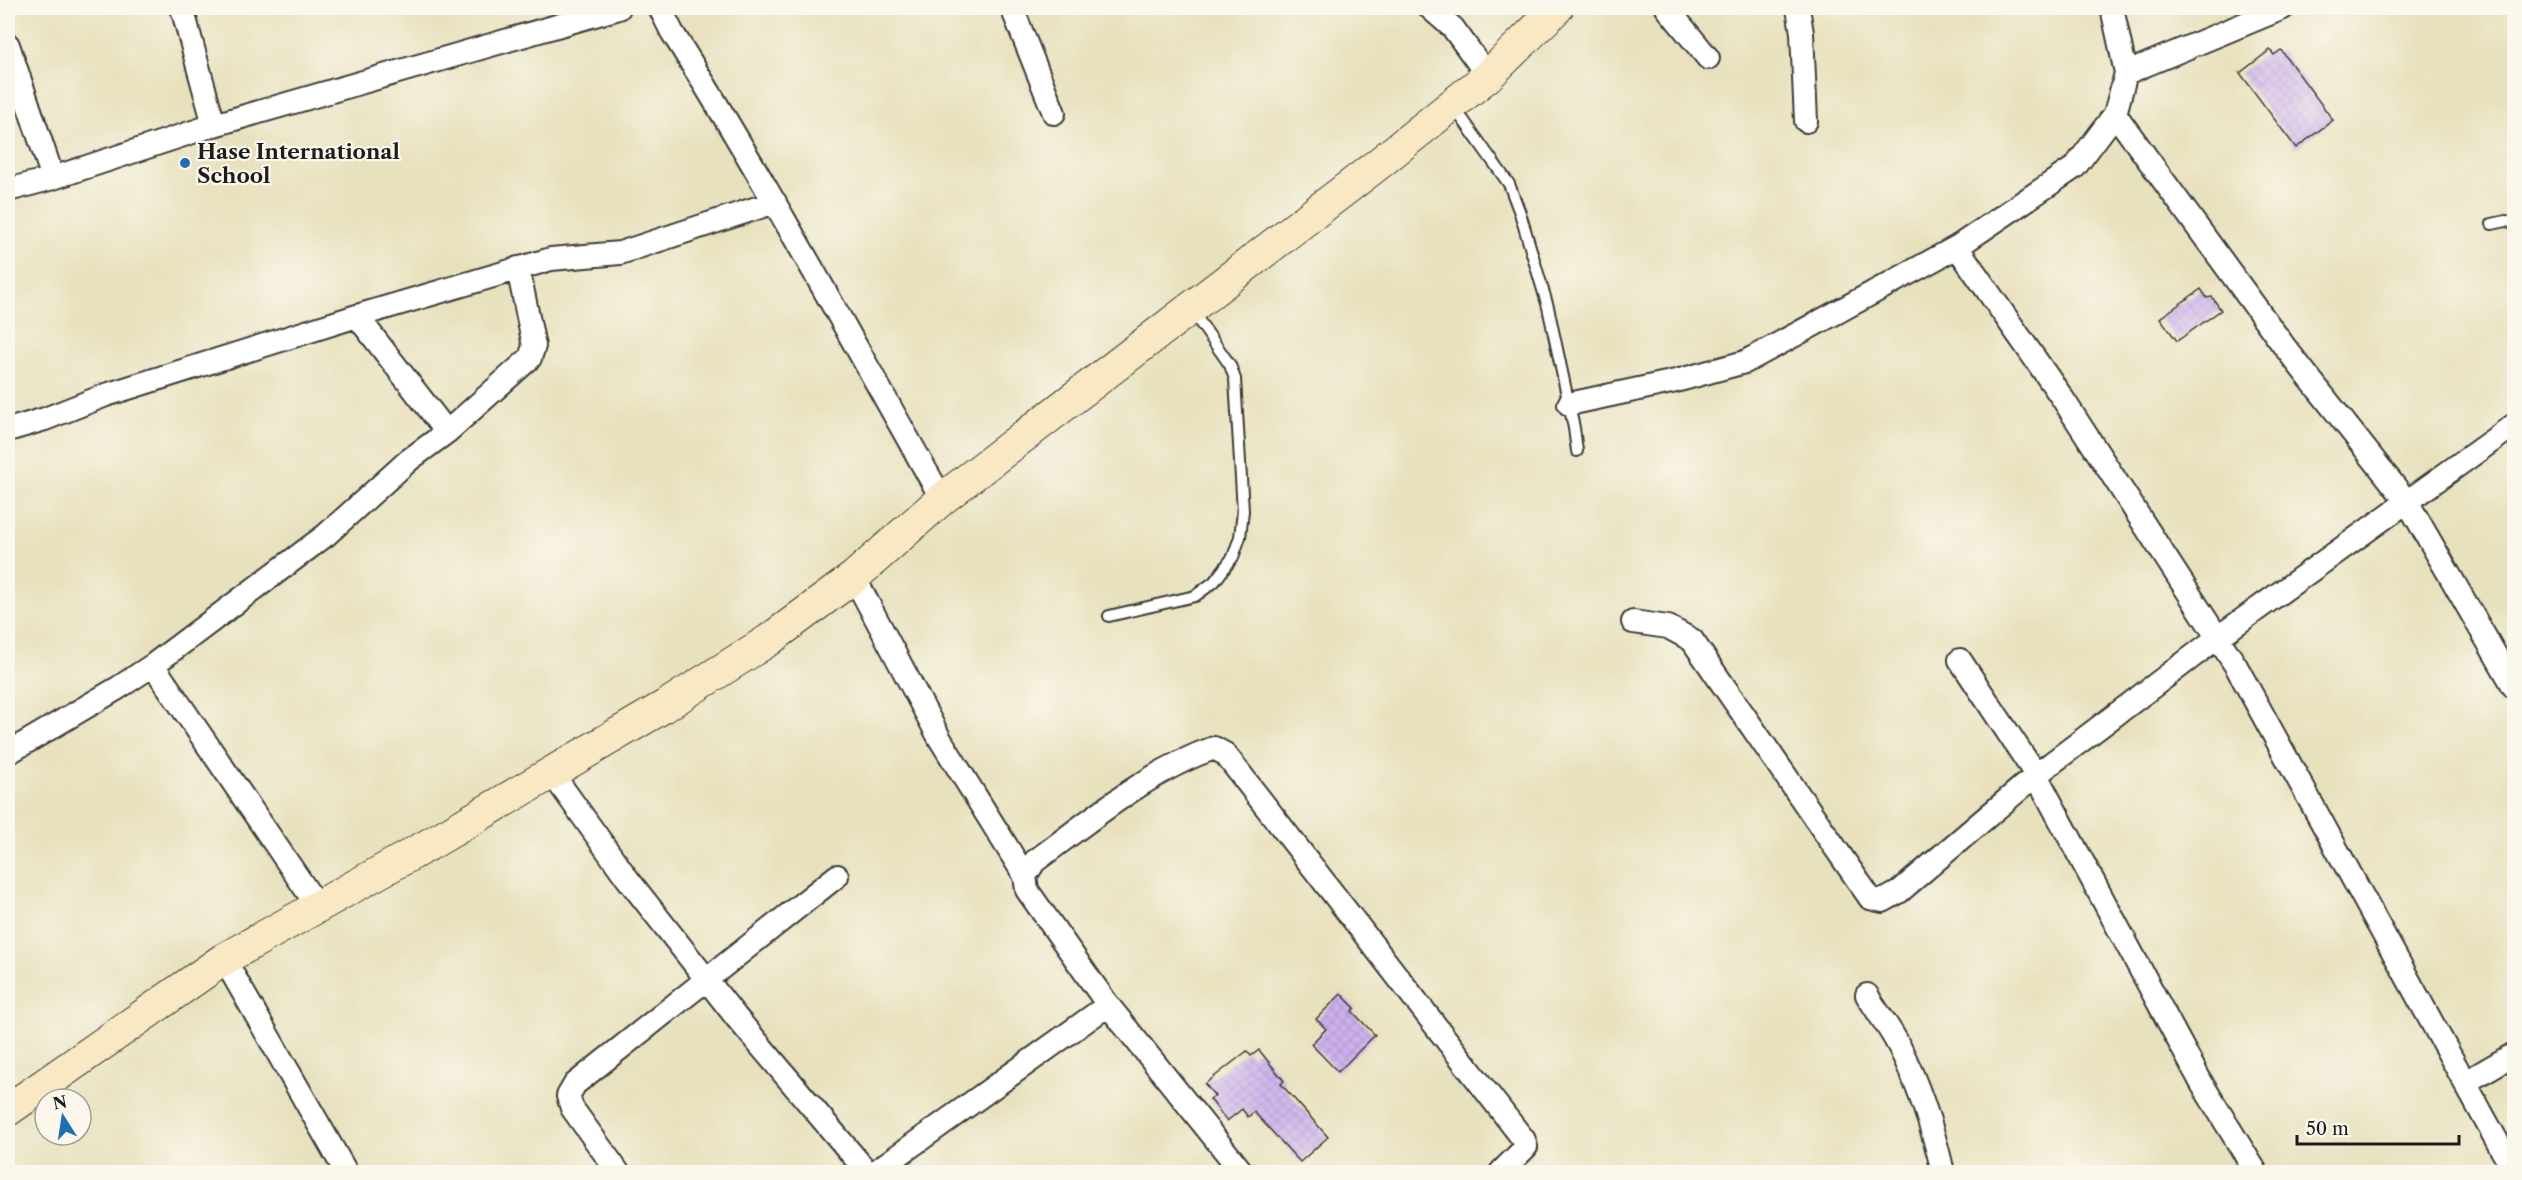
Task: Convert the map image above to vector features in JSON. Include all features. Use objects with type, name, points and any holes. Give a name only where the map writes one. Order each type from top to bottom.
[{"type":"street","points":[[182,8],[214,125]]},
{"type":"street","points":[[8,190],[53,178],[214,125],[619,8]]},
{"type":"street","points":[[660,8],[672,32],[775,202],[802,254],[942,499]]},
{"type":"street","points":[[1012,8],[1053,113]]},
{"type":"street","points":[[1430,8],[1453,28],[1488,76]]},
{"type":"street","points":[[8,1110],[224,959],[665,706],[769,640],[854,577],[942,499],[1488,76],[1557,8]]},
{"type":"street","points":[[1666,8],[1708,58]]},
{"type":"street","points":[[1798,8],[1802,33],[1806,121]]},
{"type":"street","points":[[1569,404],[1676,381],[1745,362],[1957,247],[2075,168],[2115,114],[2126,73],[2112,8]]},
{"type":"street","points":[[2126,73],[2283,8]]},
{"type":"street","points":[[8,45],[53,178]]},
{"type":"street","points":[[2115,114],[2284,346],[2408,503],[2514,687]]},
{"type":"street","points":[[8,430],[45,419],[106,395],[518,268],[573,256],[620,254],[775,202]]},
{"type":"street","points":[[1957,247],[2061,396],[2236,666],[2514,1173]]},
{"type":"street","points":[[8,753],[153,665],[326,535],[409,460],[447,432],[531,358],[534,346],[518,268]]},
{"type":"street","points":[[357,316],[447,432]]},
{"type":"street","points":[[1633,622],[1668,627],[1692,640],[1870,898],[1883,901],[1899,892],[2036,775],[2217,638],[2514,425]]},
{"type":"street","points":[[854,577],[940,739],[1025,876],[1027,890],[1108,1005],[1242,1173]]},
{"type":"street","points":[[1960,660],[2036,775],[2202,1084],[2256,1173]]},
{"type":"street","points":[[153,665],[318,907]]},
{"type":"street","points":[[1025,876],[1035,861],[1131,790],[1200,753],[1214,748],[1225,754],[1524,1140],[1526,1147],[1523,1152],[1501,1173]]},
{"type":"street","points":[[552,772],[627,878],[707,981],[867,1173]]},
{"type":"street","points":[[618,1173],[572,1108],[568,1096],[575,1084],[837,876]]},
{"type":"street","points":[[224,959],[346,1173]]},
{"type":"street","points":[[1866,995],[1898,1044],[1915,1082],[1944,1173]]},
{"type":"street","points":[[886,1169],[1108,1005]]},
{"type":"street","points":[[2466,1082],[2514,1054]]},
{"type":"lane","points":[[1452,104],[1509,184],[1513,194],[1548,307],[1577,451]]},
{"type":"lane","points":[[2492,224],[2506,221],[2514,223]]},
{"type":"lane","points":[[1109,616],[1195,596],[1214,582],[1233,557],[1240,537],[1243,512],[1235,379],[1230,365],[1190,308]]},
{"type":"building","points":[[2270,50],[2274,55],[2281,50],[2333,120],[2296,148],[2240,73]]},
{"type":"building","points":[[2201,289],[2207,298],[2212,297],[2221,310],[2177,341],[2160,318]]},
{"type":"building","points":[[1341,994],[1355,1008],[1352,1011],[1375,1035],[1338,1072],[1311,1044],[1326,1029],[1316,1019]]},
{"type":"building","points":[[1259,1050],[1284,1081],[1281,1084],[1328,1137],[1300,1162],[1254,1112],[1248,1117],[1242,1109],[1227,1121],[1210,1099],[1215,1096],[1205,1084],[1247,1051],[1251,1056]]},
{"type":"place","name":"Hase International School","points":[[185,163]]}]
